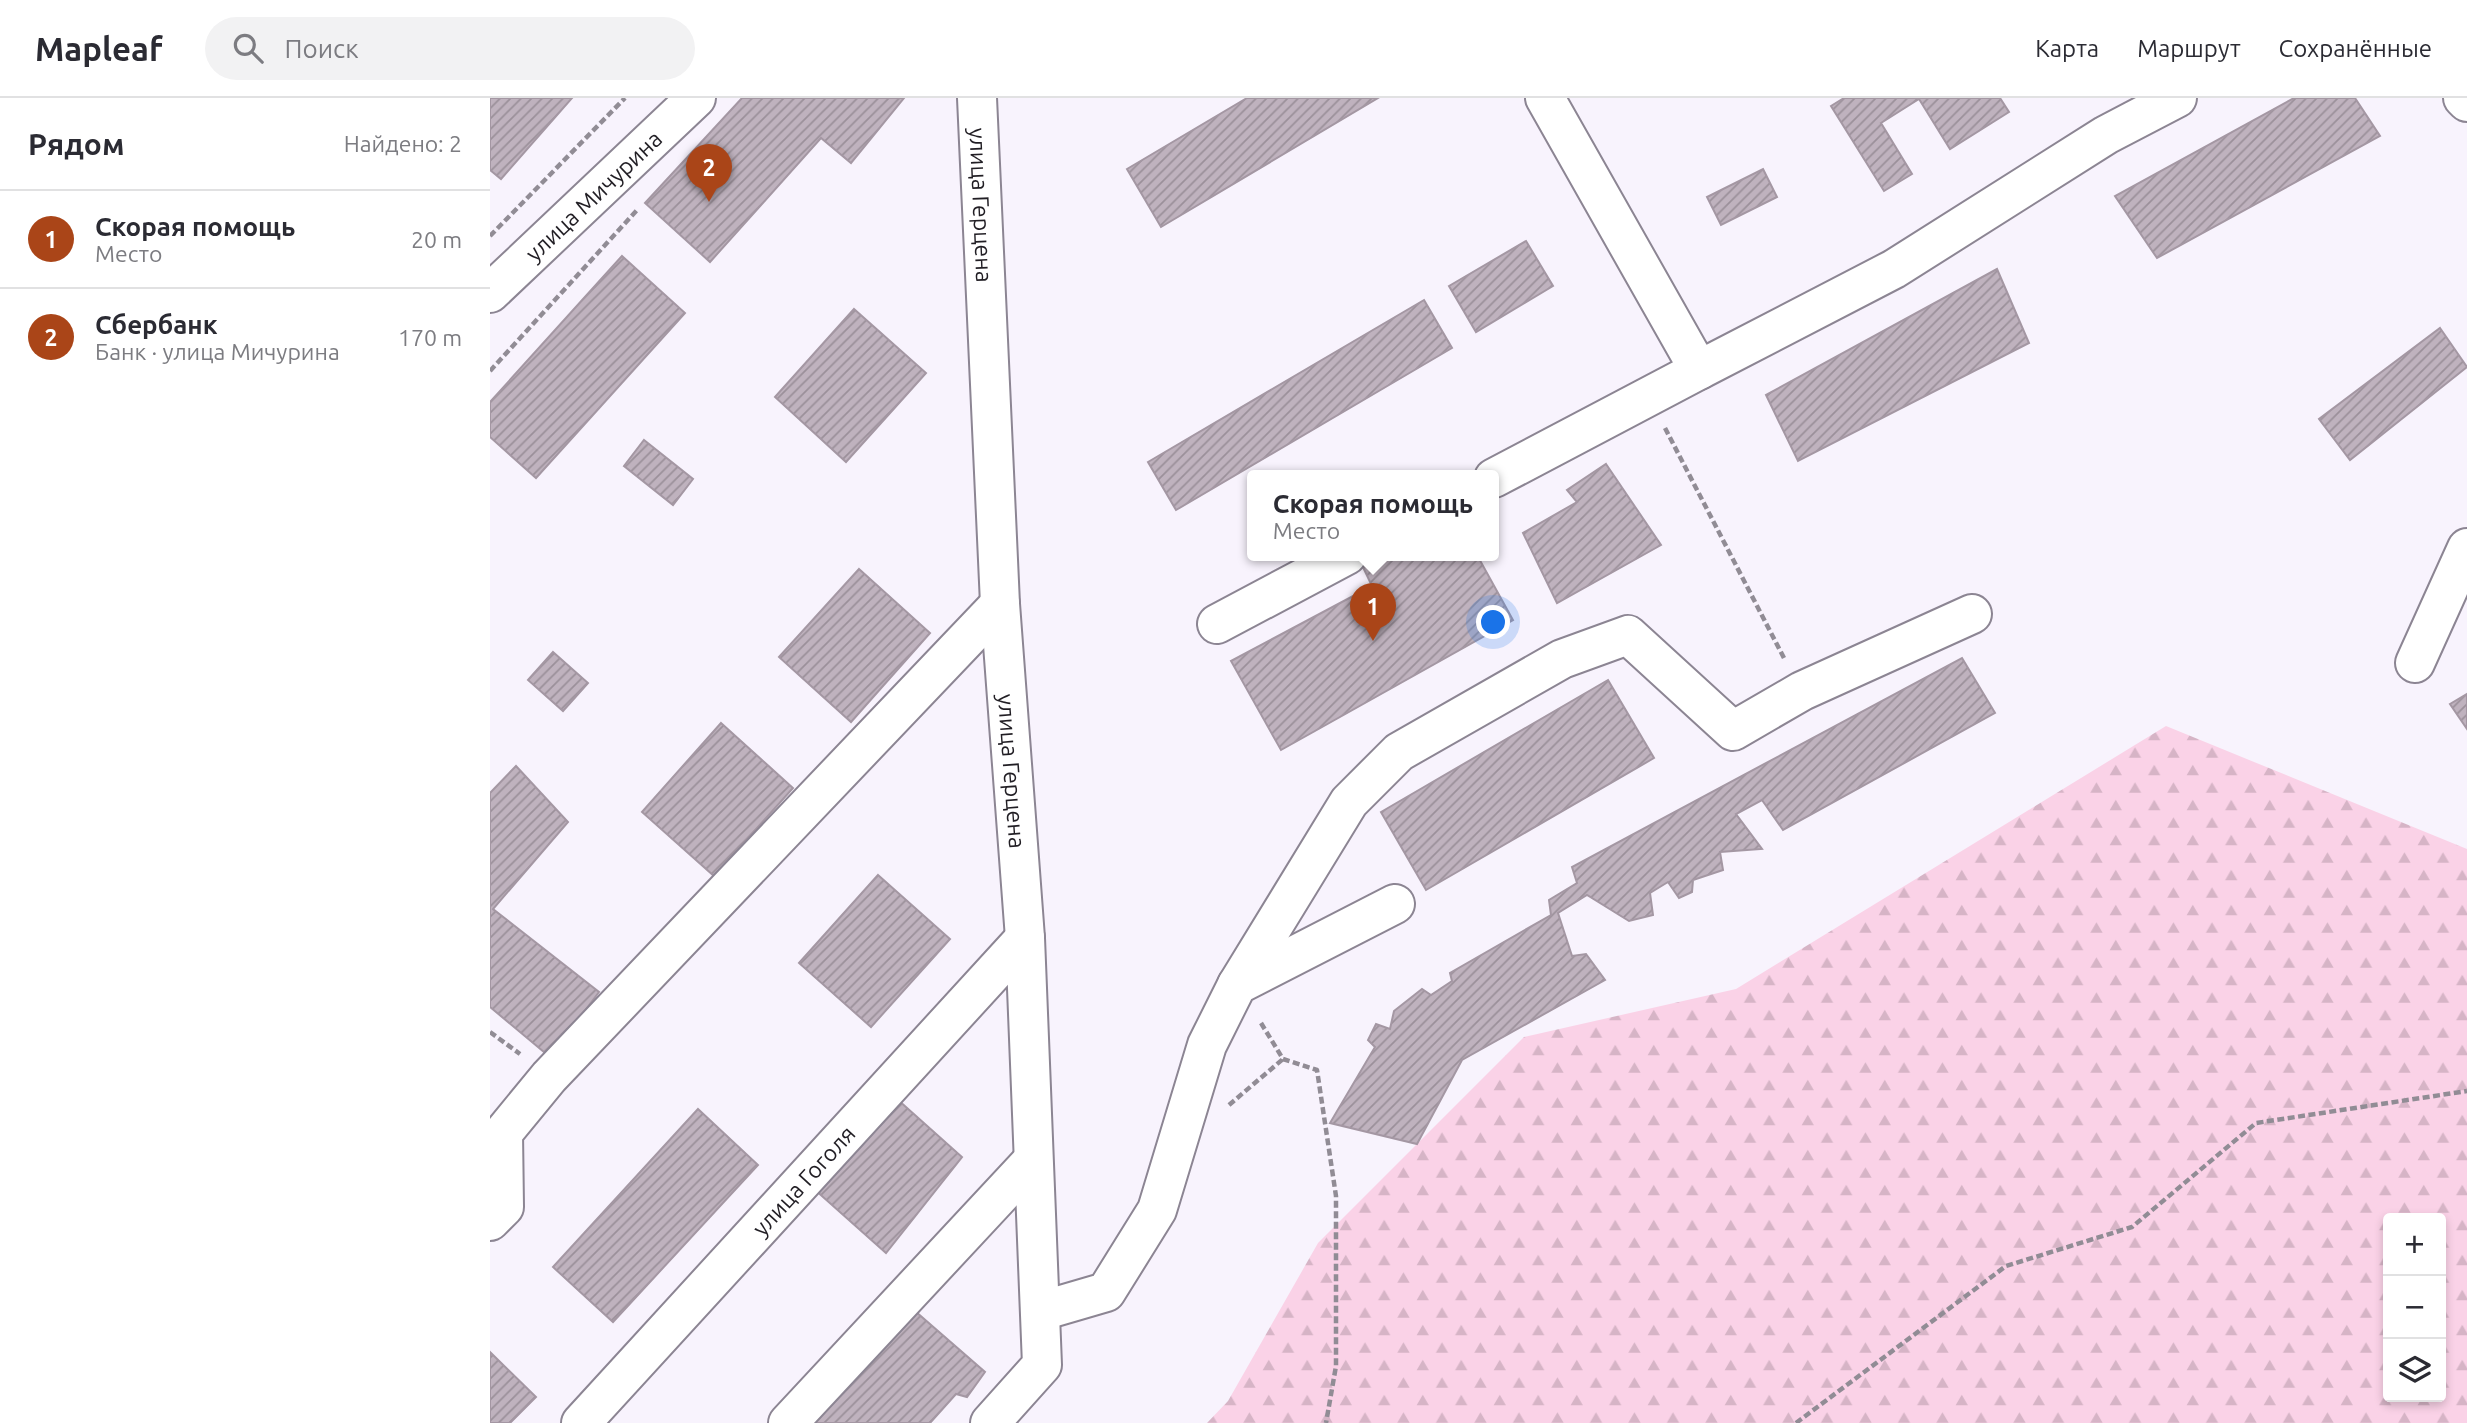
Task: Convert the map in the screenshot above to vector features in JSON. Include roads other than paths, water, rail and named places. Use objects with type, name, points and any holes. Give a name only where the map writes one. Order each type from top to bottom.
[{"type":"street","name":"улица Герцена","points":[[977,98],[1000,604],[1025,938],[1042,1365],[990,1423]]},
{"type":"street","points":[[1545,98],[1699,370]]},
{"type":"street","points":[[1499,475],[1894,269],[2106,135],[2177,98]]},
{"type":"street","points":[[2463,98],[2467,102]]},
{"type":"street","name":"улица Мичурина","points":[[490,293],[683,103]]},
{"type":"street","points":[[2415,663],[2467,548]]},
{"type":"street","points":[[1217,624],[1336,561]]},
{"type":"street","points":[[490,1221],[504,1207],[503,1133],[542,1086],[1000,604]]},
{"type":"street","points":[[1041,1311],[1106,1293],[1157,1210],[1207,1045],[1237,985],[1349,802],[1399,752],[1562,659],[1628,635],[1733,731],[1802,691],[1972,614]]},
{"type":"street","points":[[1237,985],[1395,904]]},
{"type":"street","name":"улица Гоголя","points":[[581,1423],[1025,938]]},
{"type":"street","points":[[788,1423],[1032,1161]]},
{"type":"place","name":"Сбербанк","points":[[709,202]]},
{"type":"place","name":"Скорая помощь","points":[[1373,641]]}]
